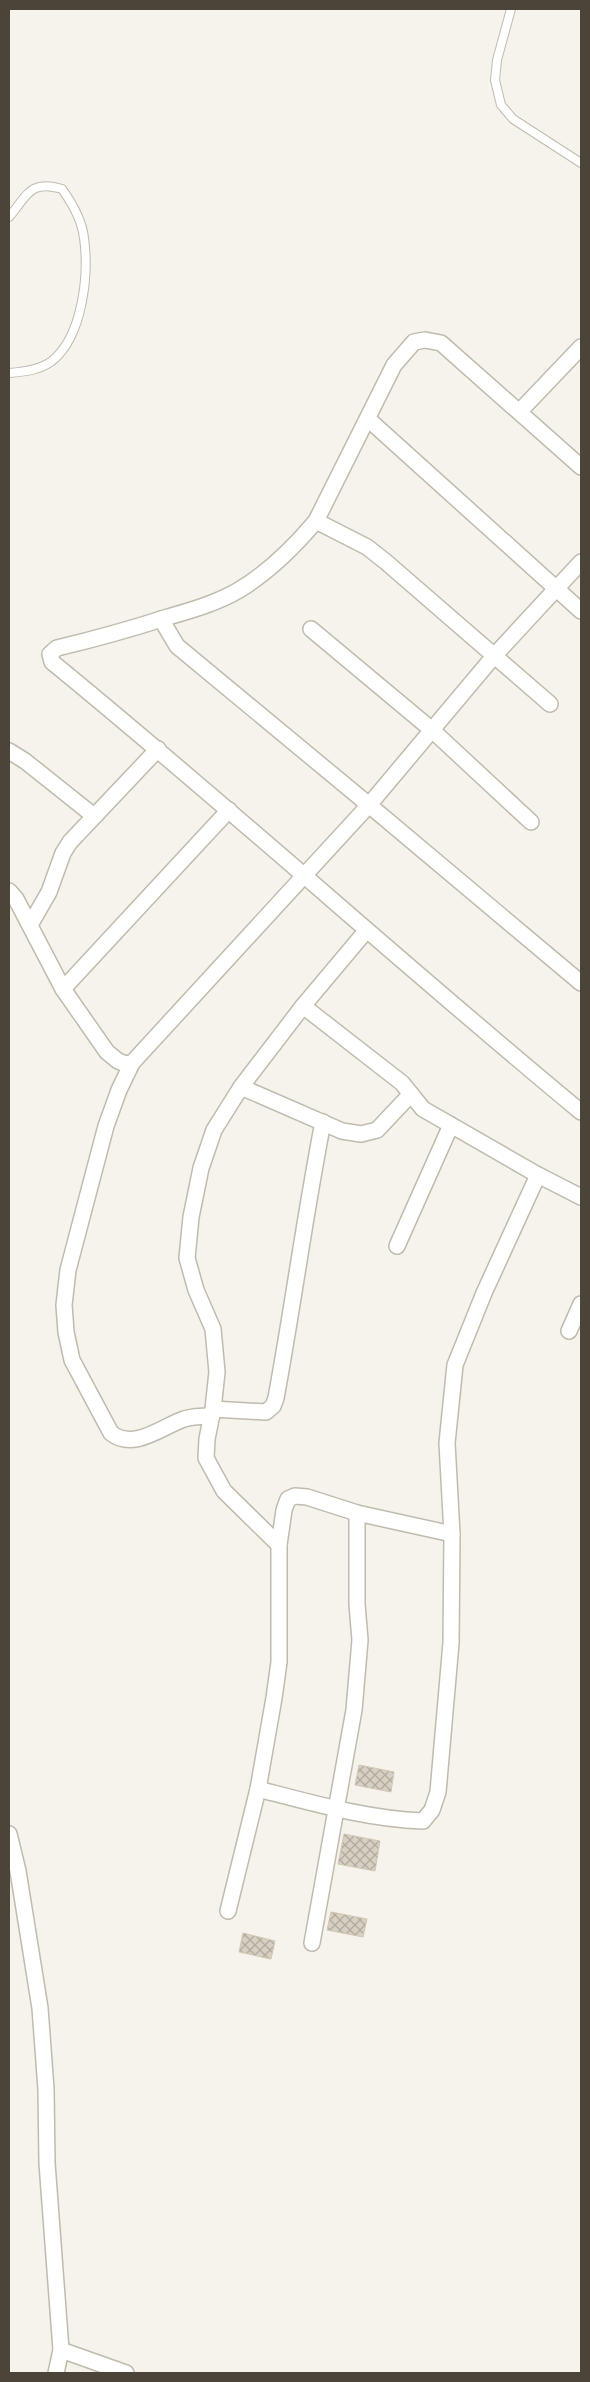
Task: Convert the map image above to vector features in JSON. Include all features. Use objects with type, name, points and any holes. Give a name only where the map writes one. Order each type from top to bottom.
[{"type":"street","points":[[581,467],[520,411],[440,343],[425,340],[414,342],[394,365],[316,522],[266,572],[239,590],[207,605],[161,620],[57,648],[50,654],[52,662],[229,810],[306,876],[366,931],[581,1112]]},
{"type":"street","points":[[520,411],[581,347]]},
{"type":"street","points":[[368,419],[581,611]]},
{"type":"street","points":[[316,522],[367,547],[550,704]]},
{"type":"street","points":[[323,1122],[310,1184],[295,1290],[273,1406],[266,1412],[213,1413],[195,1416],[137,1440],[118,1439],[111,1434],[72,1360],[66,1332],[64,1305],[68,1270],[106,1126],[132,1063],[306,876],[369,805],[494,656],[558,590],[581,562]]},
{"type":"street","points":[[161,620],[177,646],[581,983]]},
{"type":"street","points":[[311,629],[432,730],[531,822]]},
{"type":"street","points":[[30,925],[49,892],[63,853],[70,842],[158,750]]},
{"type":"street","points":[[9,752],[25,761],[94,816]]},
{"type":"street","points":[[63,989],[229,810]]},
{"type":"street","points":[[9,891],[16,899],[63,989],[107,1052],[118,1061],[132,1063]]},
{"type":"street","points":[[279,1545],[224,1491],[206,1458],[217,1372],[213,1329],[196,1290],[187,1258],[191,1217],[201,1168],[214,1130],[240,1087],[303,1006],[366,931]]},
{"type":"street","points":[[303,1006],[402,1083],[424,1109],[581,1198]]},
{"type":"street","points":[[240,1087],[342,1131],[362,1134],[377,1130],[411,1094]]},
{"type":"street","points":[[397,1246],[451,1126]]},
{"type":"street","points":[[258,1790],[337,1810],[402,1820],[423,1821],[432,1810],[438,1792],[451,1643],[452,1534],[447,1443],[455,1365],[484,1293],[538,1175]]},
{"type":"street","points":[[569,1331],[581,1304]]},
{"type":"street","points":[[228,1911],[258,1790],[279,1662],[279,1545],[284,1510],[288,1499],[295,1496],[308,1497],[357,1513],[452,1534]]},
{"type":"street","points":[[312,1943],[354,1710],[360,1640],[357,1604],[357,1513]]},
{"type":"street","points":[[9,1834],[18,1871],[40,2008],[46,2089],[47,2164],[61,2350],[56,2373]]},
{"type":"street","points":[[61,2350],[126,2373]]},
{"type":"lane","points":[[511,9],[497,60],[495,80],[501,105],[513,119],[581,163]]},
{"type":"lane","points":[[9,217],[32,188],[41,185],[62,189],[70,200],[84,237],[85,264],[84,282],[76,326],[64,348],[54,360],[42,368],[9,373]]},
{"type":"building","points":[[359,1765],[394,1772],[391,1792],[355,1785]]},
{"type":"building","points":[[344,1834],[380,1841],[375,1871],[338,1864]]},
{"type":"building","points":[[331,1912],[367,1919],[363,1937],[327,1930]]},
{"type":"building","points":[[243,1933],[275,1941],[271,1959],[239,1952]]}]
